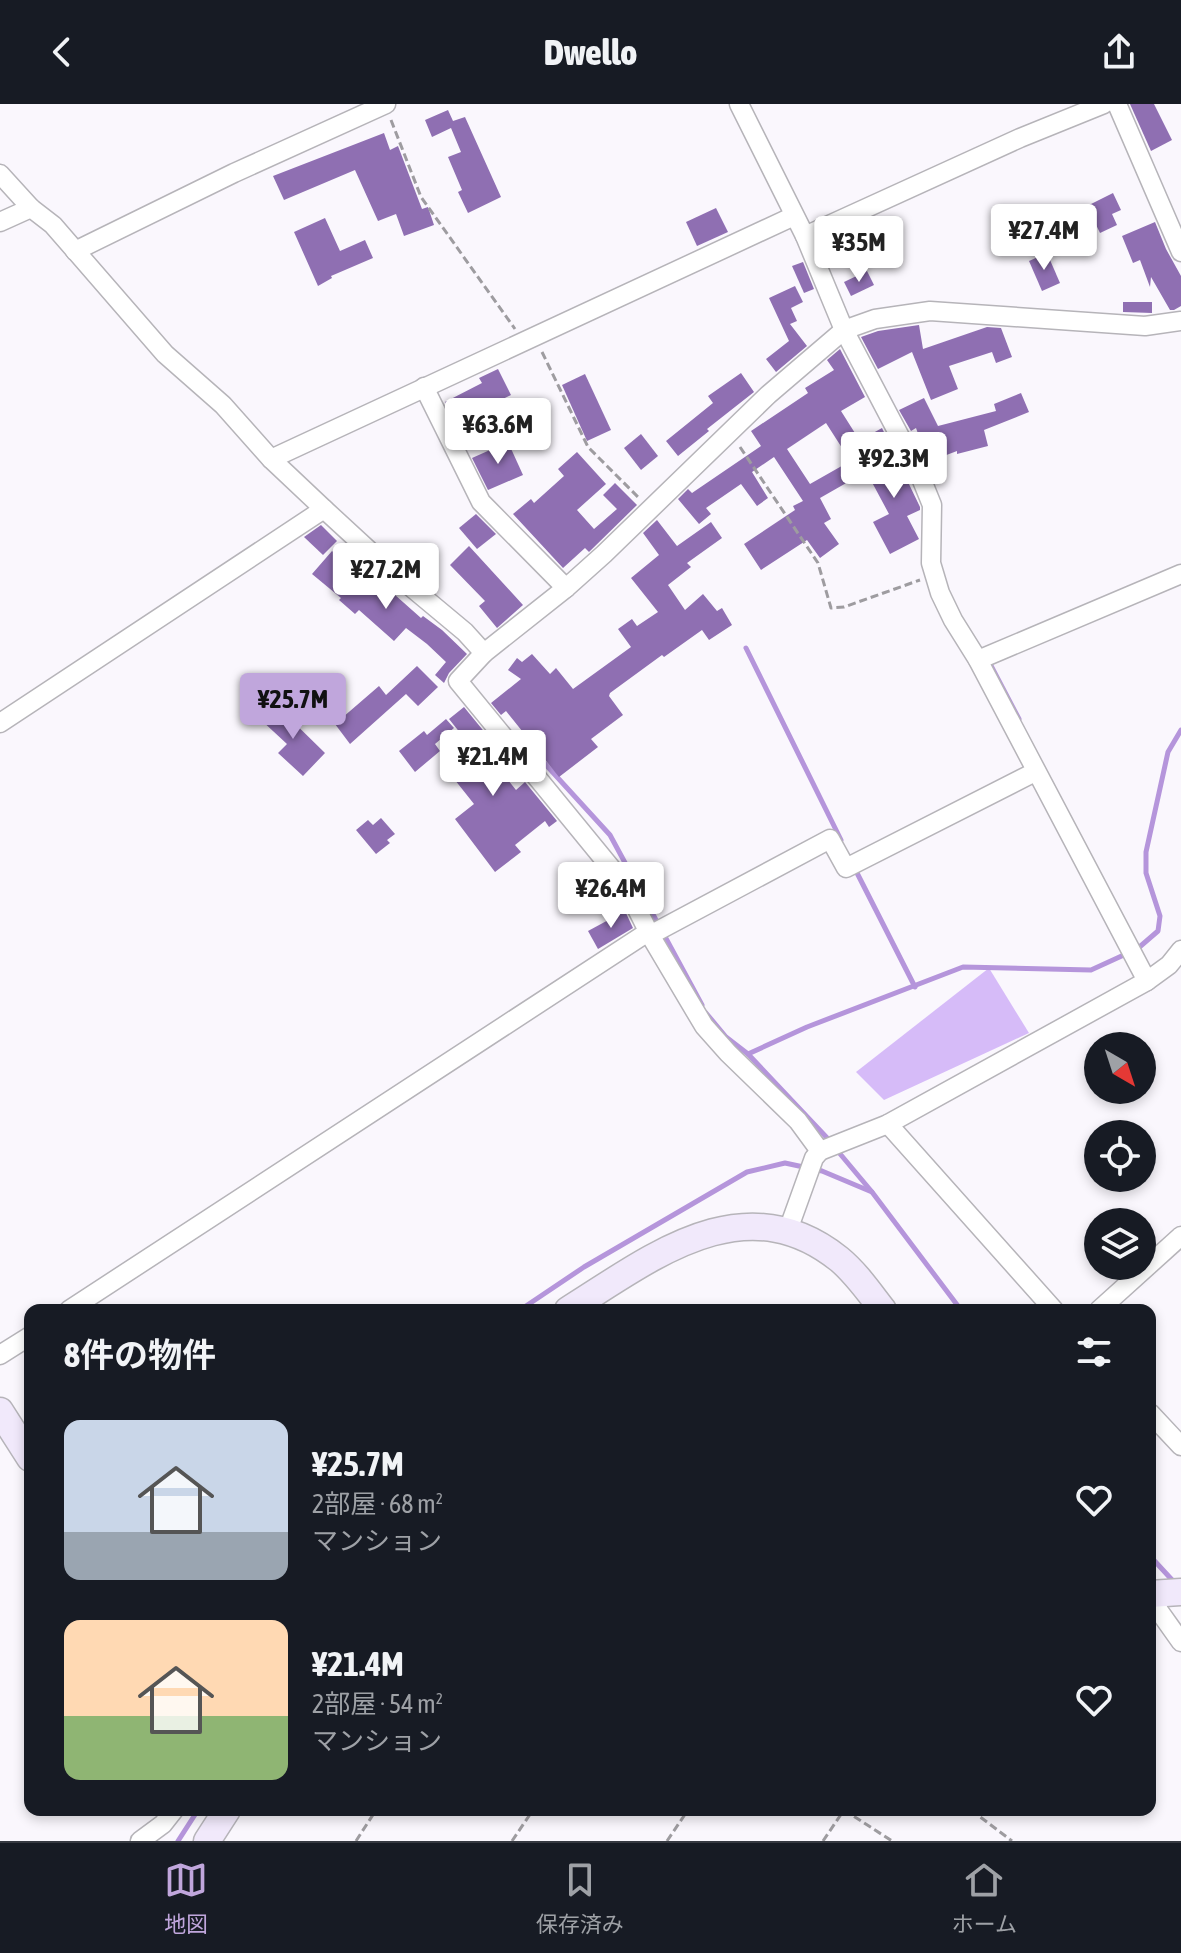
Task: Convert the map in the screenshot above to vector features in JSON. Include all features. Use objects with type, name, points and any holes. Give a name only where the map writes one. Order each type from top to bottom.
[{"type":"street","points":[[75,251],[385,104]]},
{"type":"street","points":[[739,104],[805,236],[844,330],[919,473],[932,505],[931,563],[953,620],[978,660],[1147,981]]},
{"type":"street","points":[[805,236],[1020,138],[1104,104]]},
{"type":"street","points":[[1117,104],[1181,252]]},
{"type":"street","points":[[0,174],[31,208],[53,225],[165,354],[223,405],[271,459],[387,567],[465,632],[484,653]]},
{"type":"street","points":[[0,222],[31,208]]},
{"type":"street","points":[[271,459],[794,216]]},
{"type":"street","points":[[820,1151],[798,1121],[704,1026],[649,934],[625,885],[458,681],[484,653],[566,588],[730,432],[844,330],[875,319],[930,311],[1145,326],[1181,321]]},
{"type":"street","points":[[424,387],[481,502],[566,588]]},
{"type":"street","points":[[0,723],[324,509]]},
{"type":"street","points":[[978,660],[1181,574]]},
{"type":"street","points":[[78,1304],[649,934],[830,839],[846,868],[1035,772]]},
{"type":"street","points":[[787,1233],[814,1158],[820,1151],[888,1124],[1147,981],[1169,965],[1181,950]]},
{"type":"street","points":[[888,1124],[1049,1304]]},
{"type":"street","points":[[578,1304],[675,1244],[721,1229],[753,1226],[805,1238],[840,1260],[878,1304]]},
{"type":"street","points":[[1106,1304],[1181,1236]]},
{"type":"street","points":[[0,1355],[24,1340]]},
{"type":"street","points":[[0,1411],[24,1449]]},
{"type":"street","points":[[1156,1419],[1181,1446]]},
{"type":"street","points":[[1163,1597],[1181,1621]]},
{"type":"street","points":[[1163,1597],[1181,1642]]},
{"type":"street","points":[[140,1841],[169,1816]]},
{"type":"street","points":[[207,1841],[223,1816]]},
{"type":"path","points":[[385,104],[421,197],[523,340],[537,341],[588,447],[649,509]]},
{"type":"path","points":[[730,432],[818,563],[831,608],[844,607],[935,574]]},
{"type":"path","points":[[356,1841],[372,1816]]},
{"type":"path","points":[[512,1841],[529,1816]]},
{"type":"path","points":[[667,1841],[684,1816]]},
{"type":"path","points":[[823,1841],[840,1816]]},
{"type":"path","points":[[853,1816],[892,1841]]},
{"type":"path","points":[[979,1816],[1012,1841]]},
{"type":"shaded area","points":[[989,968],[1029,1033],[884,1100],[856,1072]]},
{"type":"building","points":[[1130,104],[1154,104],[1172,140],[1151,151]]},
{"type":"building","points":[[448,110],[453,121],[465,117],[501,197],[468,213],[448,157],[461,152],[451,128],[432,137],[425,120]]},
{"type":"building","points":[[384,133],[390,150],[398,146],[422,209],[428,207],[434,225],[404,236],[396,214],[378,221],[355,170],[284,200],[273,176]]},
{"type":"building","points":[[1113,193],[1121,210],[1112,214],[1117,225],[1100,233],[1087,206]]},
{"type":"building","points":[[716,208],[728,232],[697,246],[686,222]]},
{"type":"building","points":[[325,218],[340,251],[365,240],[373,258],[331,276],[318,286],[294,232]]},
{"type":"building","points":[[1155,222],[1181,276],[1181,306],[1174,310],[1170,310],[1151,277],[1150,287],[1140,260],[1133,263],[1122,236]]},
{"type":"building","points":[[1047,253],[1060,283],[1042,291],[1029,261]]},
{"type":"building","points":[[803,262],[814,289],[804,293],[792,266]]},
{"type":"building","points":[[867,271],[874,285],[851,296],[844,282]]},
{"type":"building","points":[[795,286],[803,302],[791,308],[797,321],[790,324],[807,346],[776,372],[766,359],[789,341],[769,298]]},
{"type":"building","points":[[1123,302],[1152,302],[1152,313],[1123,312]]},
{"type":"building","points":[[919,325],[923,349],[987,327],[1001,328],[1012,357],[996,363],[992,352],[949,366],[958,389],[931,400],[912,352],[878,369],[861,337],[878,331]]},
{"type":"building","points":[[840,349],[865,397],[841,411],[860,441],[844,451],[826,423],[787,449],[810,484],[847,463],[855,478],[820,498],[831,519],[824,523],[839,544],[820,558],[807,540],[761,570],[744,544],[795,510],[793,506],[803,501],[774,457],[752,472],[768,498],[757,506],[741,484],[706,508],[711,514],[699,524],[678,499],[688,489],[692,493],[761,446],[751,431],[808,393],[805,388],[834,370],[827,360]]},
{"type":"building","points":[[498,369],[511,395],[455,422],[445,402],[482,383],[479,378]]},
{"type":"building","points":[[741,373],[754,392],[678,456],[666,441],[713,403],[708,396]]},
{"type":"building","points":[[585,374],[611,430],[587,441],[562,385]]},
{"type":"building","points":[[1021,393],[1029,412],[984,430],[988,446],[957,454],[957,451],[928,462],[916,428],[911,431],[899,410],[924,398],[938,426],[996,411],[994,404]]},
{"type":"building","points":[[882,428],[920,507],[920,510],[907,516],[919,539],[890,554],[873,522],[889,514],[867,473],[889,461],[873,433]]},
{"type":"building","points":[[641,434],[658,456],[641,470],[624,448]]},
{"type":"building","points":[[508,442],[523,475],[488,490],[472,458]]},
{"type":"building","points":[[577,452],[606,484],[577,510],[594,529],[617,509],[603,495],[615,483],[637,505],[589,552],[585,548],[563,568],[513,514],[531,499],[534,503],[564,476],[558,469]]},
{"type":"building","points":[[476,514],[496,534],[477,549],[459,528]]},
{"type":"building","points":[[657,520],[677,546],[711,522],[722,538],[687,563],[691,567],[668,585],[685,610],[703,594],[717,611],[722,608],[732,625],[709,640],[702,630],[610,693],[623,715],[591,739],[598,747],[559,777],[506,711],[501,715],[491,703],[521,679],[508,670],[517,658],[522,662],[532,654],[550,674],[556,668],[573,689],[631,647],[618,629],[632,619],[637,626],[658,612],[631,578],[659,555],[643,533]]},
{"type":"building","points":[[321,525],[337,541],[323,555],[304,537]]},
{"type":"building","points":[[469,546],[523,605],[497,628],[479,606],[485,601],[450,565]]},
{"type":"building","points":[[332,551],[381,593],[386,587],[421,618],[423,616],[442,630],[467,654],[444,683],[435,675],[446,662],[427,644],[406,628],[394,641],[359,610],[355,614],[312,574]]},
{"type":"building","points":[[417,666],[438,687],[418,706],[406,694],[350,744],[335,724],[379,686],[386,695]]},
{"type":"building","points":[[275,704],[325,753],[303,776],[278,753],[287,744],[260,719]]},
{"type":"building","points":[[464,707],[509,762],[500,770],[516,790],[525,782],[557,821],[549,827],[545,821],[515,845],[521,852],[495,872],[455,819],[474,804],[447,770],[473,749],[449,719]]},
{"type":"building","points":[[446,719],[454,728],[435,744],[440,751],[415,772],[399,751],[424,731],[427,735]]},
{"type":"building","points":[[381,818],[395,834],[387,840],[390,843],[376,854],[356,830],[368,820],[373,825]]},
{"type":"building","points":[[625,911],[633,928],[598,949],[588,931]]},
{"type":"waterway","points":[[746,648],[841,840]]},
{"type":"waterway","points":[[988,660],[1019,719]]},
{"type":"waterway","points":[[1136,950],[1158,931],[1160,916],[1146,873],[1146,852],[1168,752],[1181,730]]},
{"type":"waterway","points":[[536,754],[610,835],[702,1005]]},
{"type":"waterway","points":[[854,867],[915,987]]},
{"type":"waterway","points":[[748,1054],[807,1027],[963,967],[1091,970],[1126,954]]},
{"type":"waterway","points":[[706,1013],[830,1141]]},
{"type":"waterway","points":[[836,1149],[872,1192]]},
{"type":"waterway","points":[[529,1304],[584,1267],[747,1172],[785,1163],[822,1171],[872,1192],[956,1304]]},
{"type":"waterway","points":[[1156,1562],[1174,1582]]},
{"type":"waterway","points":[[178,1841],[194,1816]]}]
